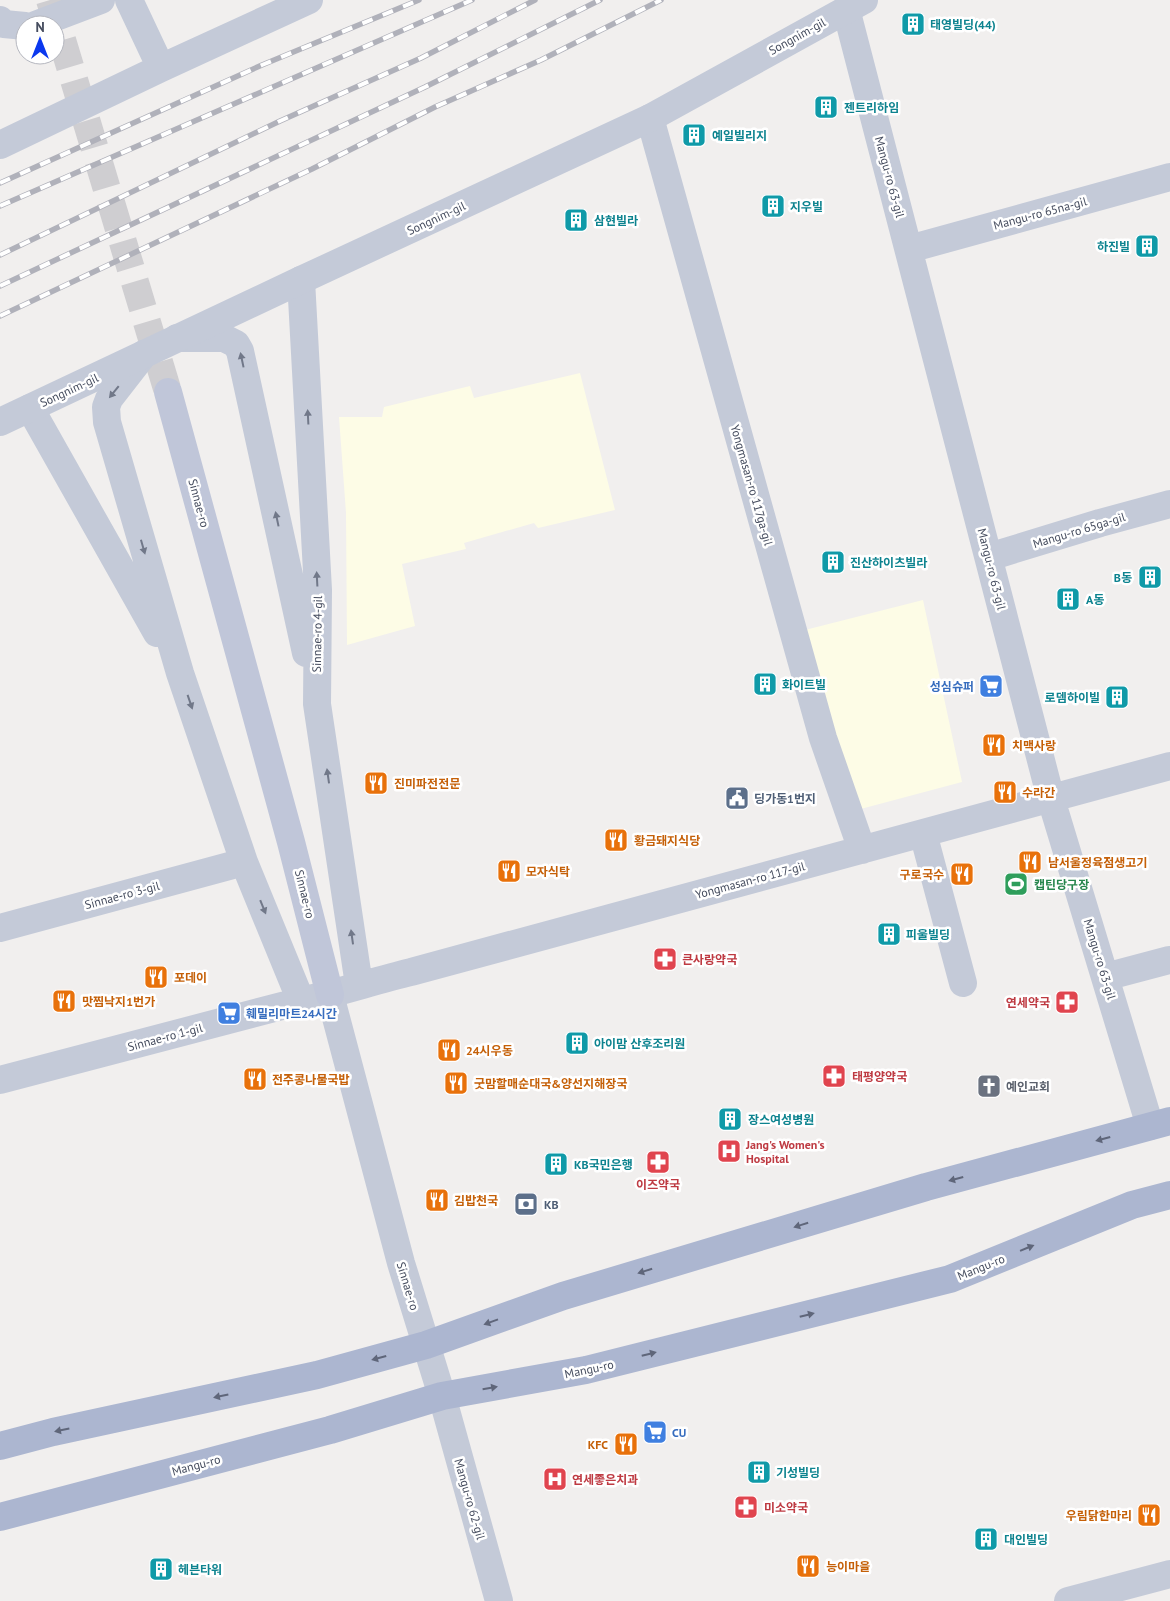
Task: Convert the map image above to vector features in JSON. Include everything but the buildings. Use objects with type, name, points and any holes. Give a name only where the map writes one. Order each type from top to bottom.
[{"type":"main road","name":"Sinnae-ro","points":[[168,392],[292,842],[330,994]]},
{"type":"main road","points":[[0,1446],[62,1430],[317,1375],[426,1345],[563,1296],[926,1187],[1160,1123]]},
{"type":"main road","name":"Mangu-ro","points":[[0,1517],[330,1430],[442,1396],[586,1370],[950,1280],[1132,1205],[1170,1195]]},
{"type":"street","points":[[61,15],[101,0]]},
{"type":"street","points":[[129,0],[161,68]]},
{"type":"street","points":[[0,145],[309,0]]},
{"type":"street","name":"Songnim-gil","points":[[0,422],[300,280],[650,118],[855,4]]},
{"type":"street","name":"Mangu-ro 63-gil","points":[[855,4],[909,249],[1051,799],[1105,976],[1160,1123]]},
{"type":"street","points":[[0,20],[4,24],[15,25]]},
{"type":"street","name":"Yongmasan-ro 117ga-gil","points":[[650,118],[823,738],[862,850]]},
{"type":"street","name":"Mangu-ro 65na-gil","points":[[909,249],[1170,177]]},
{"type":"street","name":"Sinnae-ro 4-gil","points":[[300,280],[318,590],[317,704],[359,985]]},
{"type":"street","points":[[177,338],[224,338],[236,344],[240,351],[317,704]]},
{"type":"street","points":[[144,354],[109,399],[106,405],[106,416],[180,673],[244,862],[301,1000]]},
{"type":"street","points":[[30,408],[180,673]]},
{"type":"street","name":"Mangu-ro 65ga-gil","points":[[989,557],[1170,504]]},
{"type":"street","name":"Yongmasan-ro 117-gil","points":[[330,994],[1170,766]]},
{"type":"street","points":[[923,833],[963,982]]},
{"type":"street","name":"Sinnae-ro 3-gil","points":[[0,928],[244,862]]},
{"type":"street","points":[[1105,976],[1169,960]]},
{"type":"street","name":"Sinnae-ro 1-gil","points":[[0,1080],[301,1000],[330,994]]},
{"type":"street","name":"Sinnae-ro","points":[[330,994],[401,1263],[442,1396]]},
{"type":"street","name":"Mangu-ro 62-gil","points":[[442,1396],[499,1601]]},
{"type":"street","points":[[1068,1601],[1170,1574]]},
{"type":"shaded area","points":[[580,373],[615,510],[538,528],[534,523],[464,543],[466,549],[402,564],[415,626],[347,645],[346,513],[339,417],[382,417],[384,407],[470,386],[474,398]]},
{"type":"shaded area","points":[[923,600],[962,782],[857,810],[805,630]]},
{"type":"tunnel","points":[[50,0],[168,392]]},
{"type":"railway","points":[[0,183],[262,65],[419,0]]},
{"type":"railway","points":[[0,206],[472,0]]},
{"type":"railway","points":[[0,255],[280,121],[421,58],[535,0]]},
{"type":"railway","points":[[0,286],[425,87],[600,0]]},
{"type":"railway","points":[[0,316],[312,169],[435,107],[541,60],[661,0]]},
{"type":"place","name":"태영빌딩(44)","points":[[913,24]]},
{"type":"place","name":"젠트리하임","points":[[826,107]]},
{"type":"place","name":"예일빌리지","points":[[694,135]]},
{"type":"place","name":"지우빌","points":[[773,206]]},
{"type":"place","name":"삼현빌라","points":[[576,220]]},
{"type":"place","name":"하진빌","points":[[1147,246]]},
{"type":"place","name":"진산하이츠빌라","points":[[833,562]]},
{"type":"place","name":"B동","points":[[1150,577]]},
{"type":"place","name":"A동","points":[[1068,599]]},
{"type":"place","name":"화이트빌","points":[[765,684]]},
{"type":"place","name":"성심슈퍼","points":[[991,686]]},
{"type":"place","name":"로뎀하이빌","points":[[1117,697]]},
{"type":"place","name":"치맥사랑","points":[[994,745]]},
{"type":"place","name":"진미파전전문","points":[[376,783]]},
{"type":"place","name":"수라간","points":[[1005,792]]},
{"type":"place","name":"딩가동1번지","points":[[737,798]]},
{"type":"place","name":"황금돼지식당","points":[[616,840]]},
{"type":"place","name":"남서울정육점생고기","points":[[1030,862]]},
{"type":"place","name":"모자식탁","points":[[509,871]]},
{"type":"place","name":"구로국수","points":[[962,874]]},
{"type":"place","name":"캡틴당구장","points":[[1016,884]]},
{"type":"place","name":"피울빌딩","points":[[889,934]]},
{"type":"place","name":"큰사랑약국","points":[[665,959]]},
{"type":"place","name":"포데이","points":[[156,977]]},
{"type":"place","name":"맛찜낙지1번가","points":[[64,1001]]},
{"type":"place","name":"연세약국","points":[[1067,1002]]},
{"type":"place","name":"훼밀리마트24시간","points":[[229,1013]]},
{"type":"place","name":"아이맘 산후조리원","points":[[577,1043]]},
{"type":"place","name":"24시우동","points":[[449,1050]]},
{"type":"place","name":"태평양약국","points":[[834,1076]]},
{"type":"place","name":"전주콩나물국밥","points":[[255,1079]]},
{"type":"place","name":"굿맘할매순대국&양선지해장국","points":[[456,1083]]},
{"type":"place","name":"예인교회","points":[[989,1086]]},
{"type":"place","name":"장스여성병원","points":[[730,1119]]},
{"type":"place","name":"Jang's Women's Hospital","points":[[729,1151]]},
{"type":"place","name":"이즈약국","points":[[658,1162]]},
{"type":"place","name":"KB국민은행","points":[[556,1164]]},
{"type":"place","name":"김밥천국","points":[[437,1200]]},
{"type":"place","name":"KB","points":[[526,1204]]},
{"type":"place","name":"CU","points":[[655,1432]]},
{"type":"place","name":"KFC","points":[[626,1444]]},
{"type":"place","name":"기성빌딩","points":[[759,1472]]},
{"type":"place","name":"연세좋은치과","points":[[555,1479]]},
{"type":"place","name":"미소약국","points":[[746,1507]]},
{"type":"place","name":"우림닭한마리","points":[[1149,1515]]},
{"type":"place","name":"대인빌딩","points":[[986,1539]]},
{"type":"place","name":"능이마을","points":[[808,1566]]},
{"type":"place","name":"헤븐타워","points":[[161,1569]]}]
